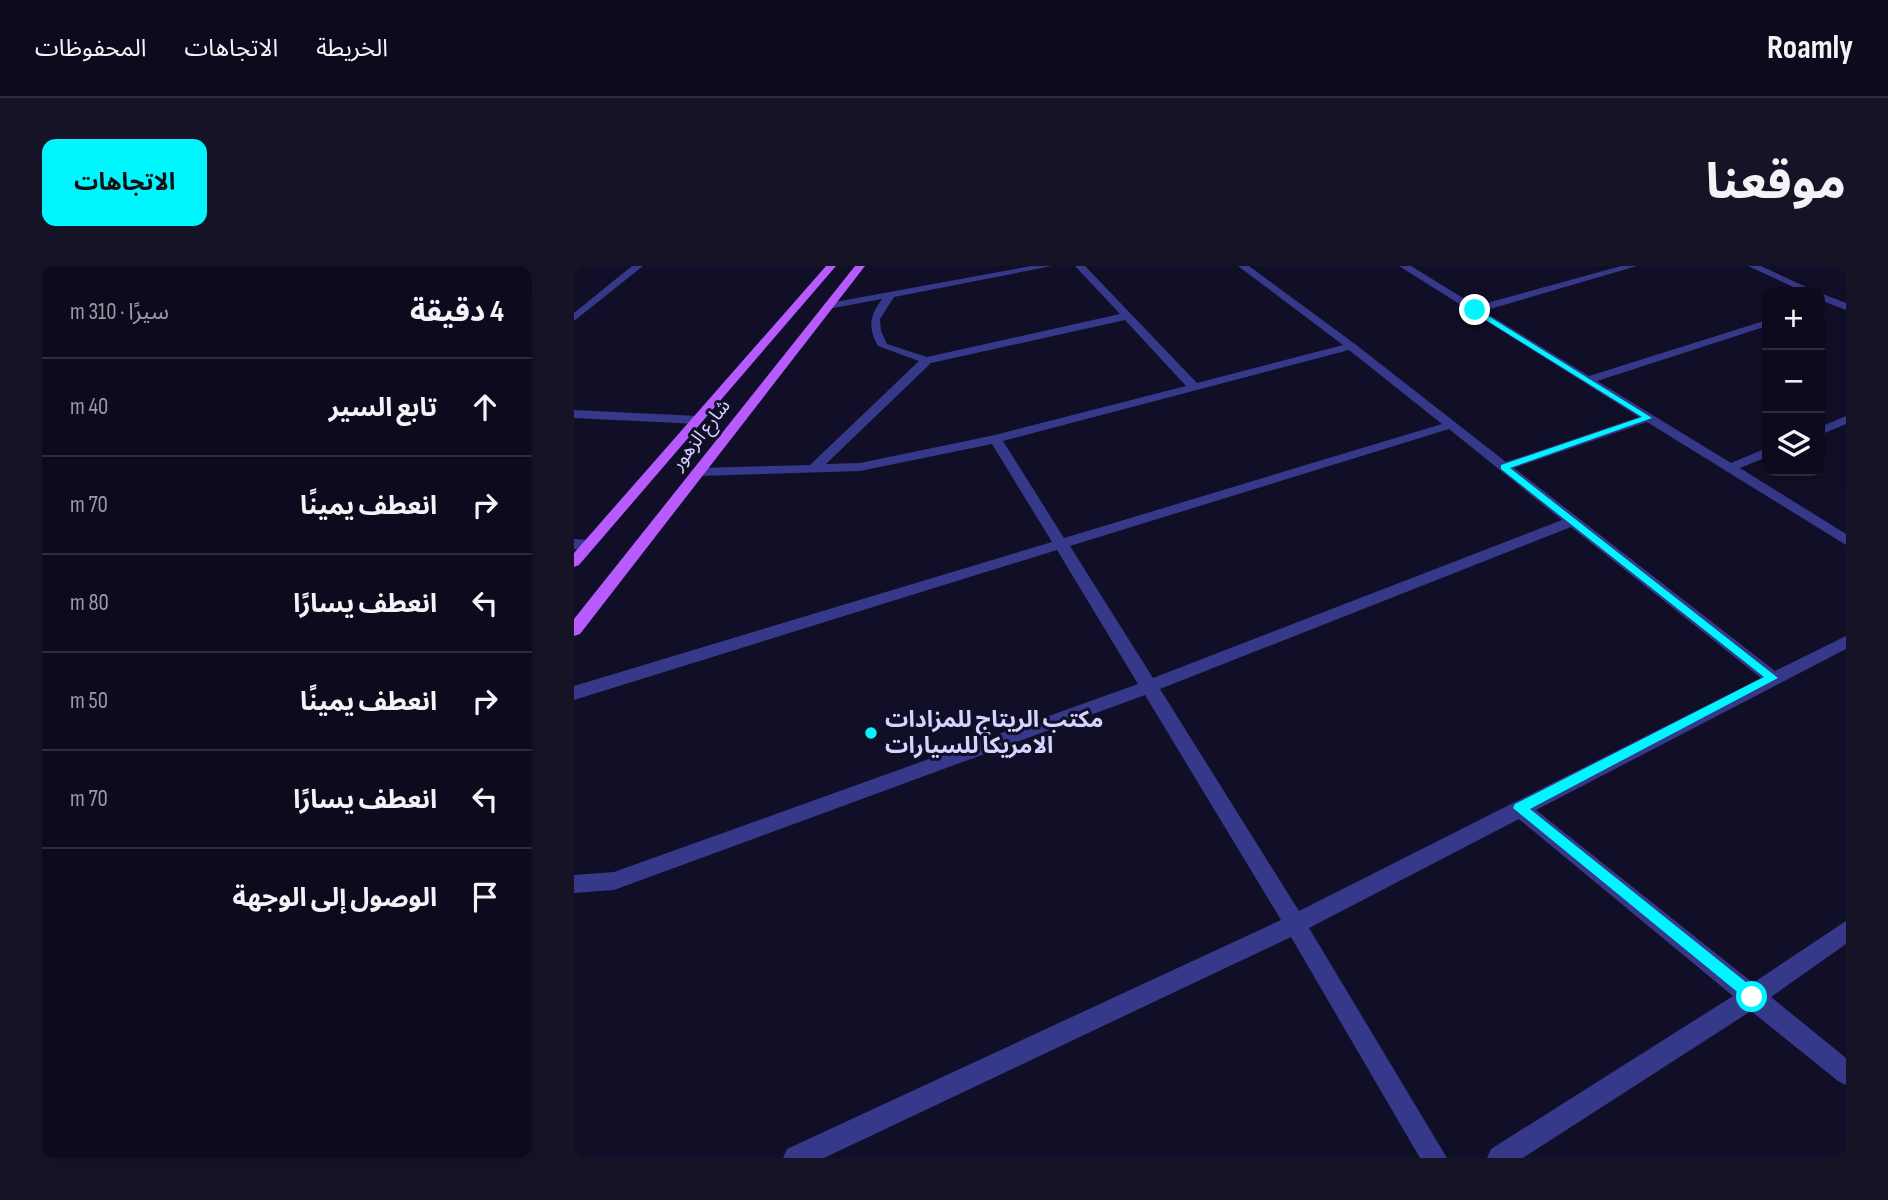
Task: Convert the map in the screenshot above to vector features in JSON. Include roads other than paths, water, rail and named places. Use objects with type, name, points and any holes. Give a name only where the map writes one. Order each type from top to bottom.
[{"type":"main road","name":"شارع الزهور","points":[[574,562],[581,545],[698,420],[831,266]]},
{"type":"main road","name":"شارع الزهور","points":[[574,630],[860,266]]},
{"type":"street","points":[[574,318],[638,266]]},
{"type":"street","points":[[828,306],[1047,266]]},
{"type":"street","points":[[1080,266],[1194,387]]},
{"type":"street","points":[[1243,266],[1351,346],[1772,678]]},
{"type":"street","points":[[1404,266],[1846,540]]},
{"type":"street","points":[[1475,310],[1632,266]]},
{"type":"street","points":[[1760,267],[1802,287]]},
{"type":"street","points":[[890,295],[876,314],[874,329],[883,346],[927,360],[1127,316]]},
{"type":"street","points":[[1825,298],[1846,307]]},
{"type":"street","points":[[1825,305],[1834,302]]},
{"type":"street","points":[[1588,380],[1762,325]]},
{"type":"street","points":[[697,472],[860,467],[996,439],[1351,346]]},
{"type":"street","points":[[812,470],[927,360]]},
{"type":"street","points":[[574,414],[698,420]]},
{"type":"street","points":[[1504,467],[1648,418]]},
{"type":"street","points":[[1825,429],[1846,420]]},
{"type":"street","points":[[574,692],[1450,425]]},
{"type":"street","points":[[996,439],[1295,924],[1434,1158]]},
{"type":"street","points":[[1729,468],[1762,454]]},
{"type":"street","points":[[574,884],[614,881],[1149,687],[1573,521]]},
{"type":"street","points":[[796,1158],[1295,924],[1846,642]]},
{"type":"street","points":[[1520,808],[1846,1073]]},
{"type":"street","points":[[1500,1158],[1752,997],[1846,931]]},
{"type":"place","name":"مكتب الريتاج للمزادات الامريكا للسيارات","points":[[871,733]]}]
